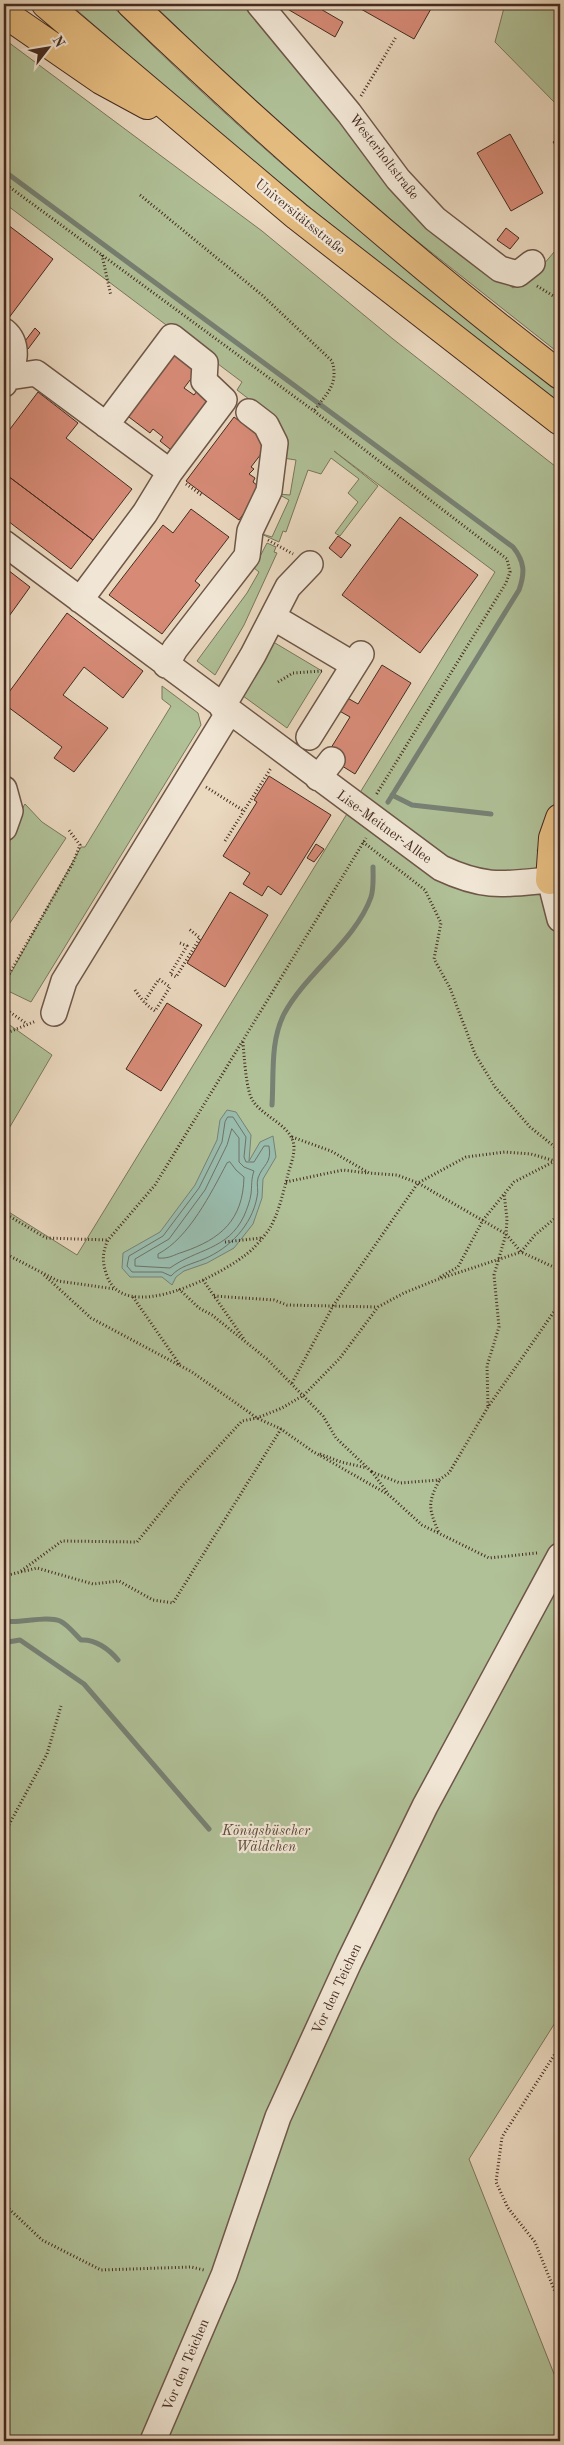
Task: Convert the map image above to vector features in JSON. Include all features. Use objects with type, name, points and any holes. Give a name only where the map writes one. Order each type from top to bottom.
[{"type":"highway","name":"Universitätsstraße","points":[[46,4],[297,216],[560,421]]},
{"type":"highway","points":[[131,4],[289,151],[415,260],[560,375]]},
{"type":"highway","points":[[4,13],[101,80],[192,129]]},
{"type":"highway","points":[[555,879],[553,838],[560,818]]},
{"type":"street","name":"Westerholtstraße","points":[[259,4],[349,113],[398,179],[435,219],[500,269],[525,268]]},
{"type":"street","points":[[4,331],[12,337],[15,349],[6,380],[36,373],[170,472]]},
{"type":"street","points":[[80,600],[145,513],[170,472],[224,400],[204,381],[205,363],[172,337],[106,425]]},
{"type":"street","points":[[166,665],[175,649],[247,556],[250,531],[269,491],[275,443],[266,425],[249,412]]},
{"type":"street","name":"Lise-Meitner-Allee","points":[[4,543],[282,751],[325,769],[370,816],[441,868],[465,880],[499,885],[555,879]]},
{"type":"street","points":[[54,1013],[64,981],[188,777],[226,709],[288,587],[310,564]]},
{"type":"street","points":[[273,617],[352,668],[309,737]]},
{"type":"street","points":[[4,789],[10,811],[4,828]]},
{"type":"street","points":[[555,879],[560,919]]},
{"type":"street","name":"Vor den Teichen","points":[[153,2441],[224,2275],[278,2117],[349,1962],[424,1806],[551,1554]]},
{"type":"path","points":[[349,113],[396,37]]},
{"type":"path","points":[[4,183],[314,411],[507,560],[510,572],[506,583],[370,816],[363,842],[243,1042],[155,1185],[108,1240],[103,1250],[102,1264],[108,1280],[116,1289]]},
{"type":"path","points":[[140,195],[262,295],[332,361],[336,372],[333,385],[314,411]]},
{"type":"path","points":[[101,255],[111,296]]},
{"type":"path","points":[[525,268],[560,300]]},
{"type":"path","points":[[250,531],[310,564]]},
{"type":"path","points":[[278,682],[293,673],[352,668]]},
{"type":"path","points":[[225,841],[282,751]]},
{"type":"path","points":[[188,777],[244,811]]},
{"type":"path","points":[[4,983],[73,862],[80,845],[68,829]]},
{"type":"path","points":[[363,842],[425,890],[441,923],[434,959],[450,988],[475,1054],[495,1087],[530,1126],[560,1151]]},
{"type":"path","points":[[180,943],[186,946],[170,974],[176,977],[200,938],[189,929]]},
{"type":"path","points":[[135,990],[144,1002],[155,1011],[170,986],[160,979],[144,1002]]},
{"type":"path","points":[[4,1008],[27,1024]]},
{"type":"path","points":[[4,1034],[54,1013]]},
{"type":"path","points":[[243,1042],[244,1064],[252,1100],[292,1136],[331,1152],[369,1173]]},
{"type":"path","points":[[4,1253],[58,1281],[116,1289],[133,1297],[158,1296],[203,1280],[246,1256],[270,1228],[286,1182],[294,1149],[292,1136]]},
{"type":"path","points":[[292,1383],[333,1306],[418,1183],[466,1157],[505,1152],[531,1154],[560,1163]]},
{"type":"path","points":[[436,1280],[458,1267],[483,1220],[514,1182],[555,1161]]},
{"type":"path","points":[[286,1182],[343,1170],[396,1176],[418,1183],[506,1234],[522,1252],[560,1270]]},
{"type":"path","points":[[488,1407],[487,1366],[499,1327],[494,1275],[506,1234],[507,1219],[504,1193]]},
{"type":"path","points":[[4,1213],[46,1238],[108,1240]]},
{"type":"path","points":[[20,1571],[62,1541],[137,1542],[220,1443],[242,1421],[257,1418],[282,1408],[304,1395],[340,1358],[378,1307],[404,1293],[436,1280],[522,1252],[535,1235],[560,1214]]},
{"type":"path","points":[[225,1242],[262,1238]]},
{"type":"path","points":[[44,1275],[91,1318],[180,1366],[257,1418],[281,1429],[312,1451],[389,1495]]},
{"type":"path","points":[[203,1280],[245,1342]]},
{"type":"path","points":[[179,1289],[199,1308],[245,1342],[292,1383],[322,1416],[336,1438],[367,1469],[400,1484],[439,1480]]},
{"type":"path","points":[[214,1296],[274,1300],[287,1305],[378,1307]]},
{"type":"path","points":[[133,1297],[180,1366]]},
{"type":"path","points":[[439,1534],[430,1511],[430,1498],[439,1480],[449,1473],[488,1407],[560,1303]]},
{"type":"path","points":[[4,1576],[37,1568],[93,1584],[119,1581],[154,1600],[173,1603],[281,1429]]},
{"type":"path","points":[[312,1451],[367,1469]]},
{"type":"path","points":[[372,1472],[389,1495],[422,1525],[489,1558],[551,1554]]},
{"type":"path","points":[[4,1834],[46,1754],[61,1706]]},
{"type":"path","points":[[560,2046],[502,2137],[496,2182],[508,2208],[535,2242],[560,2304]]},
{"type":"path","points":[[4,2204],[42,2240],[101,2270],[191,2267],[224,2275]]},
{"type":"green space","points":[[70,4],[110,4],[217,106],[329,205],[560,391],[560,406],[312,209],[190,108]]},
{"type":"green space","points":[[153,4],[250,4],[403,202],[513,288],[538,271],[560,245],[560,354],[312,158]]},
{"type":"green space","points":[[505,4],[560,4],[560,108],[495,42]]},
{"type":"green space","name":"Königsbüscher Wäldchen","points":[[4,39],[262,231],[393,339],[560,470],[560,792],[537,851],[560,850],[560,2015],[469,2159],[560,2389],[560,2441],[4,2441],[4,1209],[77,1255],[495,572],[334,451],[378,486],[340,536],[335,533],[358,502],[348,493],[359,479],[331,458],[321,474],[308,470],[286,532],[283,531],[279,542],[259,533],[272,537],[289,500],[278,494],[290,495],[296,460],[283,458],[274,418],[237,390],[242,382],[4,203]]},
{"type":"green space","points":[[267,543],[276,547],[274,552],[277,553],[244,625],[215,675],[197,661],[247,593],[259,572],[254,568]]},
{"type":"green space","points":[[270,640],[322,671],[287,728],[239,693]]},
{"type":"green space","points":[[162,686],[198,713],[201,725],[31,1002],[6,990],[7,980],[81,847],[85,847],[171,706],[162,699]]},
{"type":"green space","points":[[25,804],[42,822],[66,838],[4,932],[4,839]]},
{"type":"green space","points":[[4,1021],[52,1055],[4,1137]]},
{"type":"water","points":[[227,1110],[236,1112],[251,1135],[249,1161],[260,1142],[273,1136],[276,1157],[263,1179],[262,1198],[253,1224],[234,1248],[207,1263],[184,1271],[176,1277],[172,1285],[162,1277],[130,1277],[122,1268],[123,1253],[160,1232],[195,1185],[217,1140],[220,1120]]},
{"type":"building","points":[[279,4],[312,4],[343,22],[335,37]]},
{"type":"building","points":[[352,4],[427,4],[432,7],[414,39]]},
{"type":"building","points":[[510,134],[543,193],[511,211],[477,153]]},
{"type":"building","points":[[560,137],[560,152],[553,142]]},
{"type":"building","points":[[4,222],[53,259],[5,323],[4,322]]},
{"type":"building","points":[[506,228],[519,238],[510,249],[497,240]]},
{"type":"building","points":[[35,328],[40,333],[28,349],[22,345]]},
{"type":"building","points":[[174,348],[200,367],[184,388],[194,395],[197,391],[213,403],[175,453],[160,441],[163,437],[153,429],[150,433],[125,414]]},
{"type":"building","points":[[38,392],[78,423],[66,438],[132,489],[93,540],[4,473],[4,437]]},
{"type":"building","points":[[234,417],[267,442],[268,445],[251,467],[254,469],[249,474],[255,478],[253,482],[262,489],[239,520],[186,481]]},
{"type":"building","points":[[4,473],[93,540],[71,569],[4,518]]},
{"type":"building","points":[[191,509],[229,537],[195,581],[200,585],[162,634],[109,595],[163,525],[173,533]]},
{"type":"building","points":[[400,517],[478,575],[420,653],[342,595]]},
{"type":"building","points":[[338,536],[351,545],[341,558],[329,548]]},
{"type":"building","points":[[4,567],[30,587],[7,619],[4,616]]},
{"type":"building","points":[[67,613],[143,671],[123,698],[84,667],[63,695],[108,728],[74,772],[54,758],[62,747],[4,704],[4,699]]},
{"type":"building","points":[[382,665],[411,683],[355,774],[326,756],[350,717],[336,709],[344,696],[358,704]]},
{"type":"building","points":[[269,776],[331,815],[281,895],[268,886],[262,896],[243,884],[250,873],[223,856],[257,802],[254,800]]},
{"type":"building","points":[[316,844],[324,849],[314,862],[307,858]]},
{"type":"building","points":[[230,892],[268,915],[225,987],[187,963]]},
{"type":"building","points":[[167,1003],[202,1025],[161,1091],[126,1069]]},
{"type":"waterway","points":[[4,171],[513,547],[517,552],[523,568],[519,590],[388,802]]},
{"type":"waterway","points":[[392,795],[412,805],[491,814]]},
{"type":"waterway","points":[[272,1105],[276,1036],[284,1014],[293,999],[343,942],[364,913],[372,893],[373,867]]},
{"type":"waterway","points":[[4,1621],[48,1619],[60,1621],[81,1640],[91,1641],[101,1646],[118,1660]]},
{"type":"waterway","points":[[4,1640],[8,1642],[20,1640],[84,1684],[209,1829]]}]
